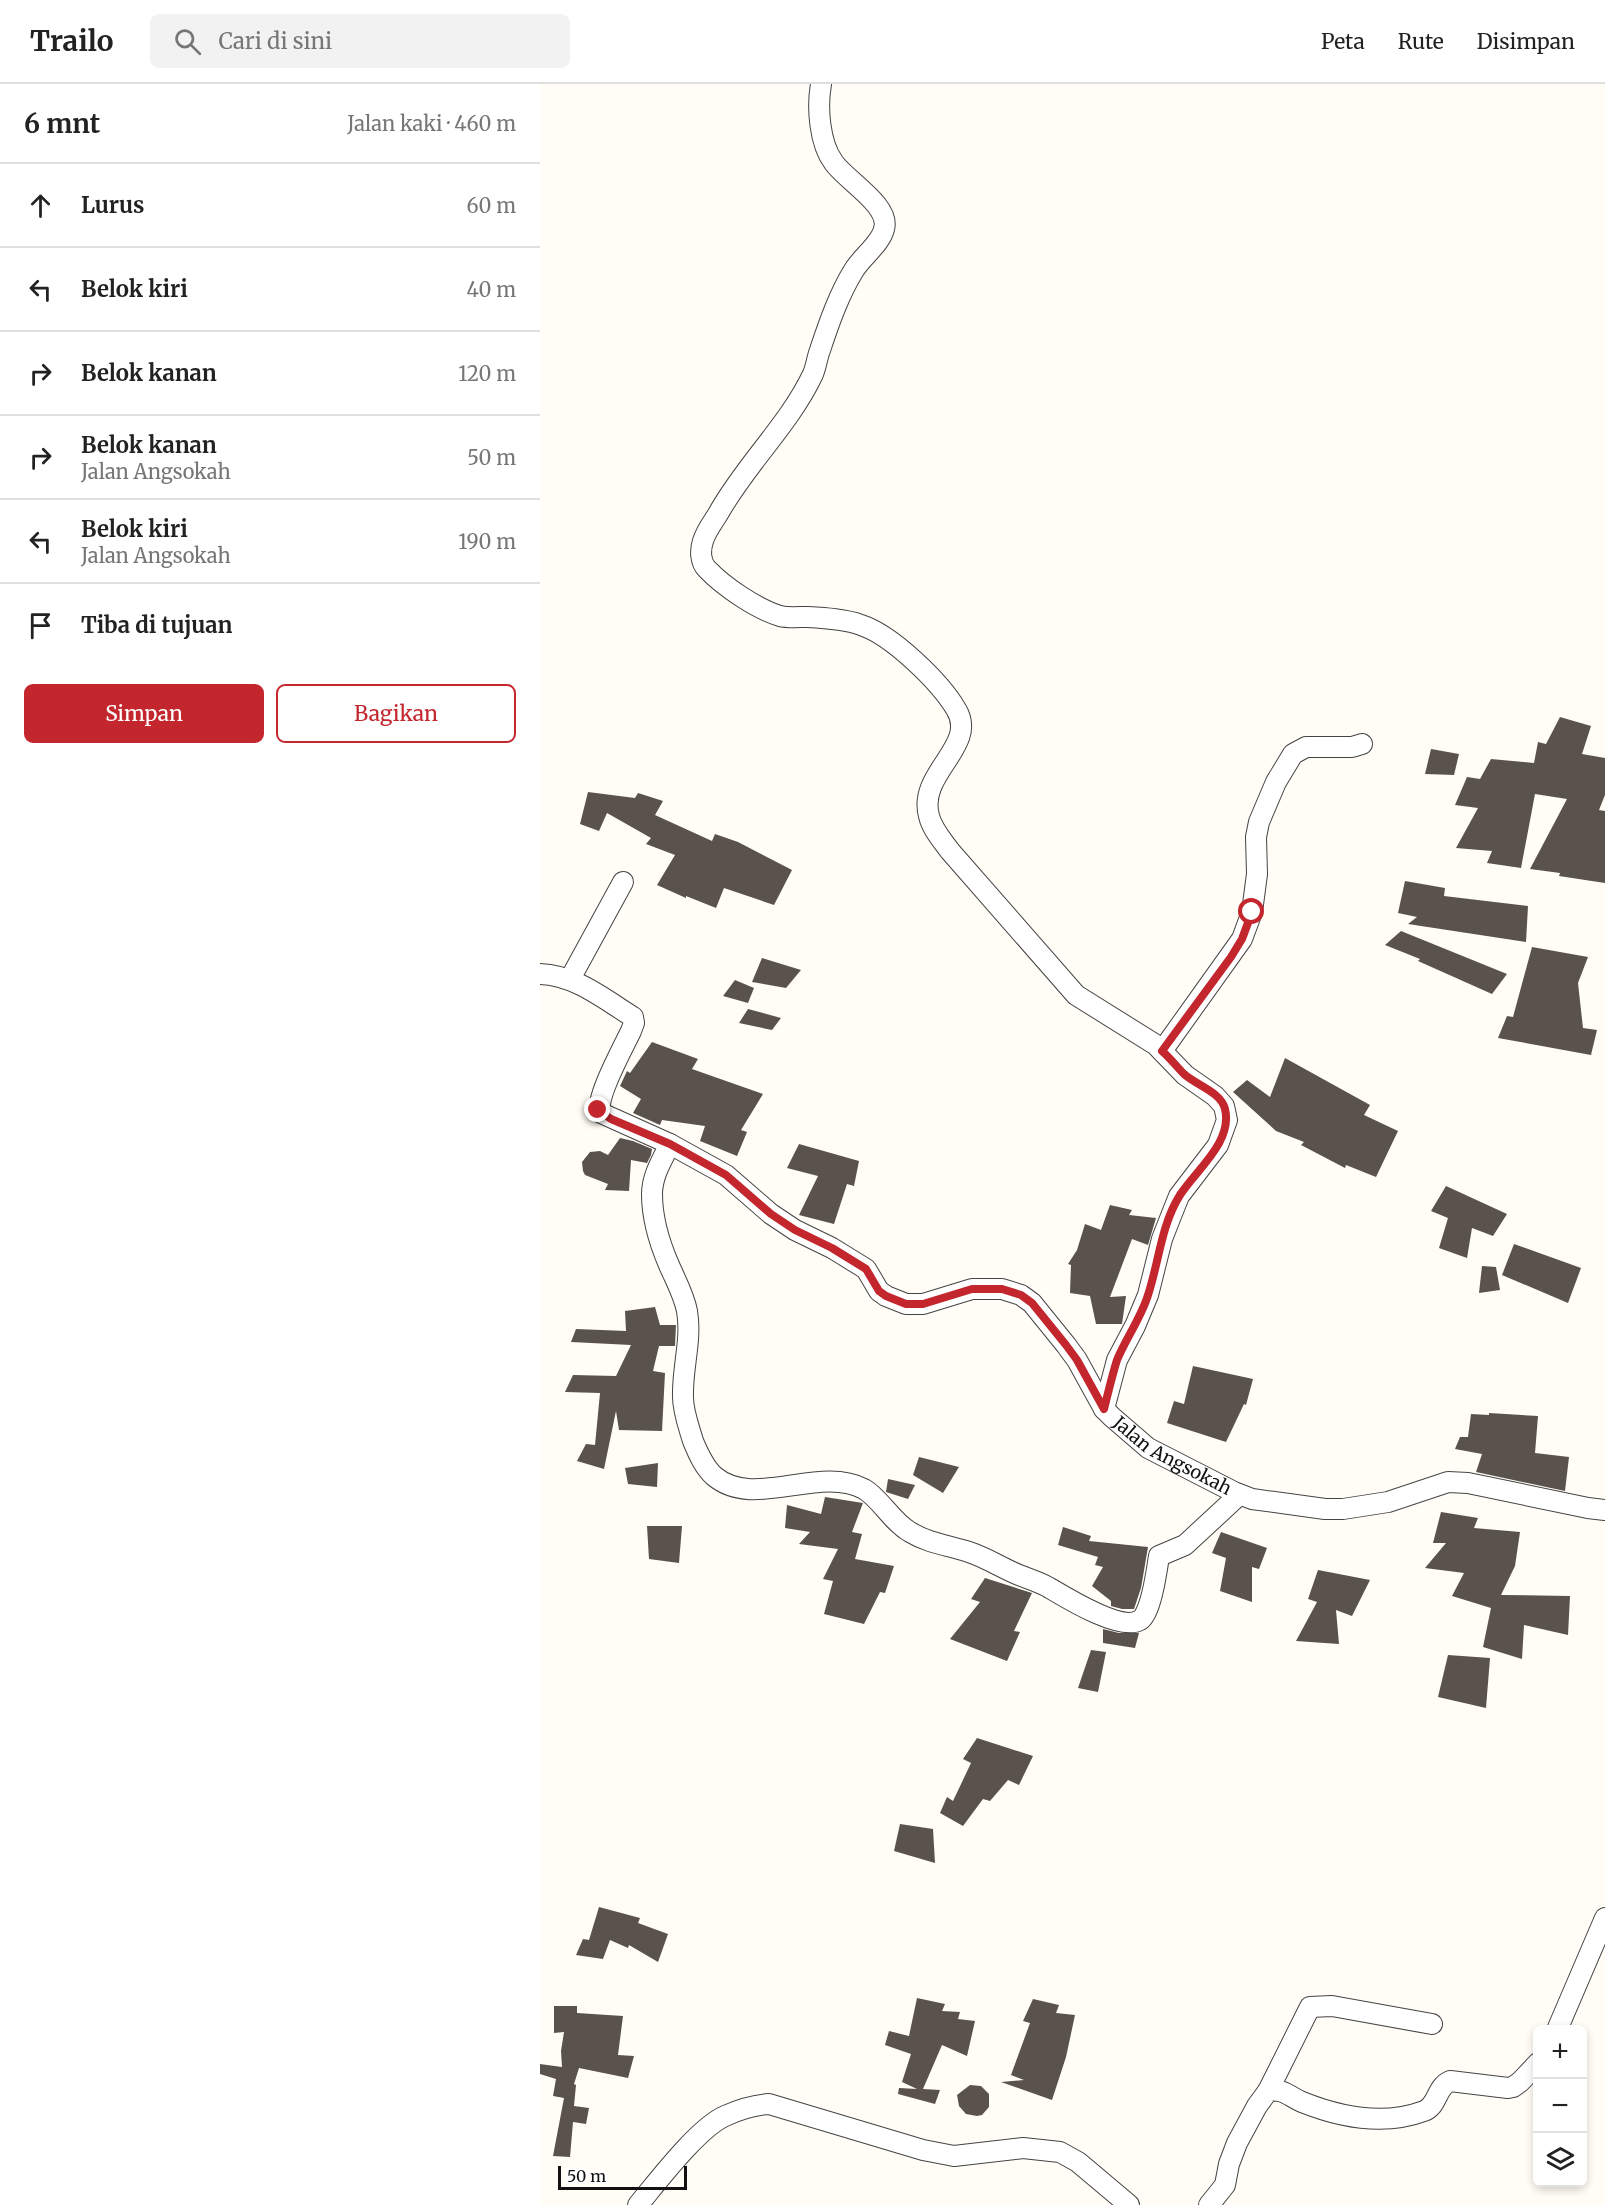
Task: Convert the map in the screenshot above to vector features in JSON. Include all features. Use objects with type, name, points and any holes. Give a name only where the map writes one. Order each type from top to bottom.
[{"type":"street","points":[[820,84],[818,104],[822,132],[832,161],[851,182],[879,206],[884,216],[884,229],[852,274],[837,304],[814,372],[802,395],[725,501],[703,540],[701,554],[705,567],[719,581],[738,594],[782,616],[824,618],[862,625],[892,642],[938,684],[958,710],[962,723],[955,748],[929,788],[928,815],[934,829],[950,851],[1076,995],[1162,1051],[1185,1075],[1215,1096],[1224,1106],[1227,1120],[1218,1145],[1179,1196],[1159,1250],[1148,1295],[1136,1326],[1118,1360],[1104,1409]]},
{"type":"street","points":[[1162,1051],[1242,939],[1252,912],[1257,874],[1256,837],[1259,822],[1276,782],[1293,754],[1306,747],[1352,747],[1362,744]]},
{"type":"street","points":[[570,979],[623,882]]},
{"type":"street","name":"Jalan Angsokah","points":[[540,974],[570,979],[633,1017],[634,1020],[622,1050],[601,1093],[598,1110],[611,1119],[670,1144],[726,1175],[771,1214],[795,1230],[832,1248],[866,1269],[879,1291],[886,1296],[906,1304],[923,1304],[972,1289],[1002,1289],[1021,1295],[1032,1303],[1077,1360],[1104,1409],[1148,1448],[1239,1495],[1252,1499],[1325,1509],[1343,1509],[1388,1502],[1448,1482],[1468,1483],[1605,1510]]},
{"type":"street","points":[[670,1144],[658,1167],[652,1191],[653,1215],[660,1240],[687,1309],[690,1331],[683,1397],[685,1411],[696,1449],[705,1465],[725,1483],[739,1488],[761,1489],[832,1481],[856,1485],[870,1492],[907,1531],[929,1542],[985,1558],[1034,1580],[1099,1616],[1134,1622],[1140,1620],[1146,1613],[1154,1587],[1159,1556],[1185,1545],[1239,1495]]},
{"type":"street","points":[[1559,2025],[1605,1918]]},
{"type":"street","points":[[1209,2205],[1225,2185],[1229,2164],[1237,2143],[1268,2091],[1310,2007],[1332,2006],[1432,2024]]},
{"type":"street","points":[[1268,2091],[1278,2090],[1310,2105],[1370,2120],[1392,2120],[1431,2108],[1441,2087],[1450,2081],[1508,2088],[1513,2087],[1533,2068]]},
{"type":"street","points":[[638,2205],[688,2147],[713,2123],[724,2116],[769,2104],[923,2150],[954,2156],[1023,2148],[1059,2152],[1078,2162],[1129,2205]]},
{"type":"building","points":[[1560,717],[1591,726],[1582,754],[1605,758],[1605,795],[1599,810],[1605,811],[1605,883],[1530,869],[1567,799],[1535,794],[1521,868],[1487,863],[1492,851],[1456,848],[1478,808],[1455,805],[1467,777],[1480,779],[1491,759],[1534,763],[1538,742],[1546,744]]},
{"type":"building","points":[[1431,749],[1459,754],[1454,775],[1425,774]]},
{"type":"building","points":[[588,792],[635,798],[638,793],[663,801],[655,815],[712,841],[715,834],[738,842],[792,870],[774,905],[724,888],[716,908],[686,896],[686,898],[657,885],[675,855],[646,844],[651,838],[607,813],[599,831],[580,824]]},
{"type":"building","points":[[1405,881],[1445,888],[1444,896],[1528,906],[1526,942],[1408,924],[1417,917],[1398,913]]},
{"type":"building","points":[[1401,931],[1507,974],[1492,994],[1418,961],[1420,959],[1385,945]]},
{"type":"building","points":[[1532,947],[1588,957],[1578,983],[1583,1028],[1597,1030],[1591,1055],[1498,1038],[1507,1016],[1513,1017]]},
{"type":"building","points":[[762,958],[801,970],[786,988],[752,982]]},
{"type":"building","points":[[735,980],[754,988],[748,1003],[723,996]]},
{"type":"building","points":[[748,1009],[781,1018],[772,1030],[739,1023]]},
{"type":"building","points":[[652,1042],[698,1059],[692,1069],[763,1094],[741,1130],[747,1132],[737,1156],[700,1141],[705,1126],[662,1120],[660,1125],[633,1113],[641,1099],[620,1086],[627,1071],[630,1073]]},
{"type":"building","points":[[1285,1058],[1370,1105],[1364,1115],[1398,1131],[1376,1177],[1346,1165],[1345,1168],[1301,1145],[1304,1142],[1276,1131],[1233,1092],[1247,1080],[1270,1097]]},
{"type":"building","points":[[620,1138],[652,1149],[651,1155],[647,1163],[631,1160],[629,1191],[605,1190],[608,1184],[585,1175],[582,1162],[590,1152],[600,1151],[608,1155]]},
{"type":"building","points":[[799,1144],[859,1161],[854,1186],[847,1184],[834,1224],[799,1215],[818,1176],[787,1168]]},
{"type":"building","points":[[1446,1186],[1507,1214],[1493,1236],[1472,1228],[1467,1258],[1439,1248],[1448,1218],[1431,1211]]},
{"type":"building","points":[[1110,1205],[1132,1210],[1129,1215],[1156,1218],[1148,1245],[1132,1239],[1110,1297],[1126,1296],[1122,1324],[1096,1324],[1090,1296],[1070,1293],[1071,1265],[1068,1264],[1077,1250],[1085,1224],[1101,1230]]},
{"type":"building","points":[[1514,1244],[1581,1268],[1568,1303],[1502,1275]]},
{"type":"building","points":[[1482,1266],[1496,1267],[1500,1290],[1479,1293]]},
{"type":"building","points":[[655,1307],[660,1325],[676,1325],[675,1346],[659,1346],[653,1371],[665,1373],[662,1431],[619,1430],[616,1411],[604,1469],[577,1461],[586,1444],[595,1445],[600,1393],[565,1392],[573,1375],[616,1376],[631,1345],[571,1342],[576,1329],[626,1331],[625,1311]]},
{"type":"building","points":[[1193,1366],[1253,1379],[1246,1405],[1244,1404],[1226,1442],[1167,1423],[1174,1401],[1184,1404]]},
{"type":"building","points":[[1489,1413],[1538,1416],[1535,1453],[1569,1457],[1565,1491],[1476,1472],[1482,1454],[1455,1449],[1460,1437],[1468,1437],[1471,1414],[1489,1415]]},
{"type":"building","points":[[919,1457],[959,1467],[943,1493],[913,1475]]},
{"type":"building","points":[[658,1463],[657,1487],[628,1484],[625,1468]]},
{"type":"building","points":[[888,1479],[915,1485],[908,1499],[886,1492]]},
{"type":"building","points":[[825,1497],[863,1503],[852,1532],[862,1534],[855,1559],[894,1566],[885,1593],[880,1592],[864,1624],[824,1614],[833,1581],[823,1579],[838,1549],[799,1544],[810,1532],[785,1528],[787,1505],[821,1514]]},
{"type":"building","points":[[1441,1512],[1478,1518],[1474,1528],[1520,1532],[1515,1566],[1501,1595],[1570,1596],[1568,1635],[1524,1625],[1522,1659],[1483,1647],[1491,1608],[1452,1596],[1464,1573],[1425,1568],[1446,1543],[1433,1543]]},
{"type":"building","points":[[647,1526],[682,1526],[679,1563],[649,1559]]},
{"type":"building","points":[[1063,1527],[1091,1536],[1089,1541],[1148,1547],[1141,1588],[1134,1609],[1111,1606],[1111,1601],[1092,1586],[1103,1567],[1095,1565],[1098,1557],[1058,1545]]},
{"type":"building","points":[[1221,1532],[1267,1548],[1259,1569],[1252,1567],[1252,1602],[1220,1591],[1226,1558],[1212,1553]]},
{"type":"building","points":[[1318,1570],[1370,1580],[1352,1616],[1336,1610],[1339,1644],[1296,1641],[1317,1602],[1308,1599]]},
{"type":"building","points":[[985,1578],[1032,1593],[1014,1631],[1020,1632],[1007,1661],[950,1639],[980,1602],[971,1599]]},
{"type":"building","points":[[1103,1629],[1119,1633],[1139,1633],[1135,1648],[1103,1643]]},
{"type":"building","points":[[1091,1650],[1106,1652],[1098,1692],[1078,1688]]},
{"type":"building","points":[[1448,1655],[1490,1658],[1486,1708],[1438,1697]]},
{"type":"building","points":[[977,1738],[1033,1756],[1019,1785],[1008,1780],[990,1801],[983,1799],[963,1826],[940,1813],[947,1797],[953,1801],[971,1763],[963,1759]]},
{"type":"building","points":[[900,1824],[933,1829],[935,1863],[894,1851]]},
{"type":"building","points":[[599,1907],[640,1918],[638,1923],[668,1934],[658,1962],[629,1945],[628,1948],[610,1940],[603,1959],[576,1955],[583,1939],[589,1940]]},
{"type":"building","points":[[917,1998],[945,2004],[942,2011],[960,2012],[958,2019],[975,2021],[967,2056],[942,2045],[923,2089],[940,2090],[935,2104],[898,2094],[899,2088],[917,2089],[902,2082],[911,2054],[885,2045],[889,2031],[909,2036]]},
{"type":"building","points":[[1033,1999],[1059,2005],[1056,2013],[1075,2015],[1066,2057],[1052,2100],[1001,2082],[1024,2080],[1011,2075],[1030,2023],[1023,2021]]},
{"type":"building","points":[[554,2006],[577,2006],[577,2013],[623,2016],[618,2055],[634,2056],[628,2078],[579,2068],[574,2084],[576,2085],[574,2106],[589,2108],[586,2124],[573,2122],[570,2157],[553,2156],[564,2098],[553,2096],[556,2079],[540,2074],[540,2064],[562,2067],[561,2051],[564,2032],[554,2033]]},
{"type":"building","points":[[970,2085],[981,2086],[989,2094],[989,2107],[982,2115],[966,2114],[959,2106],[957,2095]]},
{"type":"route","points":[[598,1110],[611,1119],[670,1144],[726,1175],[771,1214],[795,1230],[832,1248],[866,1269],[879,1291],[886,1296],[906,1304],[923,1304],[972,1289],[1002,1289],[1021,1295],[1032,1303],[1077,1360],[1104,1409],[1118,1360],[1136,1326],[1148,1295],[1162,1239],[1179,1196],[1218,1145],[1227,1120],[1224,1106],[1215,1096],[1185,1075],[1162,1051],[1231,957],[1242,939],[1252,912]]}]
